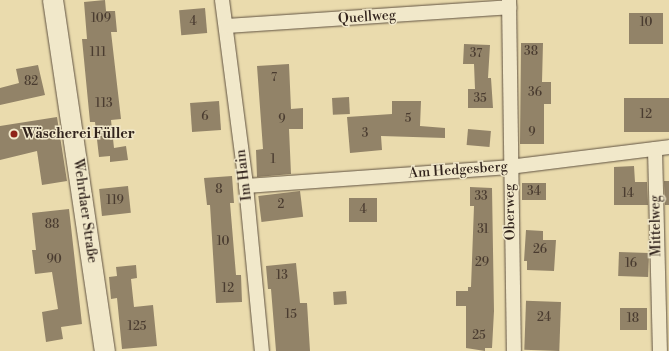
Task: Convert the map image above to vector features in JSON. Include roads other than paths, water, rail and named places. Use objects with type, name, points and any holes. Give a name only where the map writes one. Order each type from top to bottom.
[{"type":"main road","name":"Wehrdaer Straße","points":[[53,0],[105,351]]},
{"type":"street","name":"Im Hain","points":[[222,0],[246,186],[262,351]]},
{"type":"street","name":"Quellweg","points":[[226,26],[509,4]]},
{"type":"street","name":"Oberweg","points":[[509,4],[509,167],[514,351]]},
{"type":"street","name":"Am Hedgesberg","points":[[246,186],[509,167],[662,148]]},
{"type":"street","name":"Mittelweg","points":[[660,351],[662,148]]},
{"type":"place","name":"Wäscherei Füller","points":[[14,134]]}]
